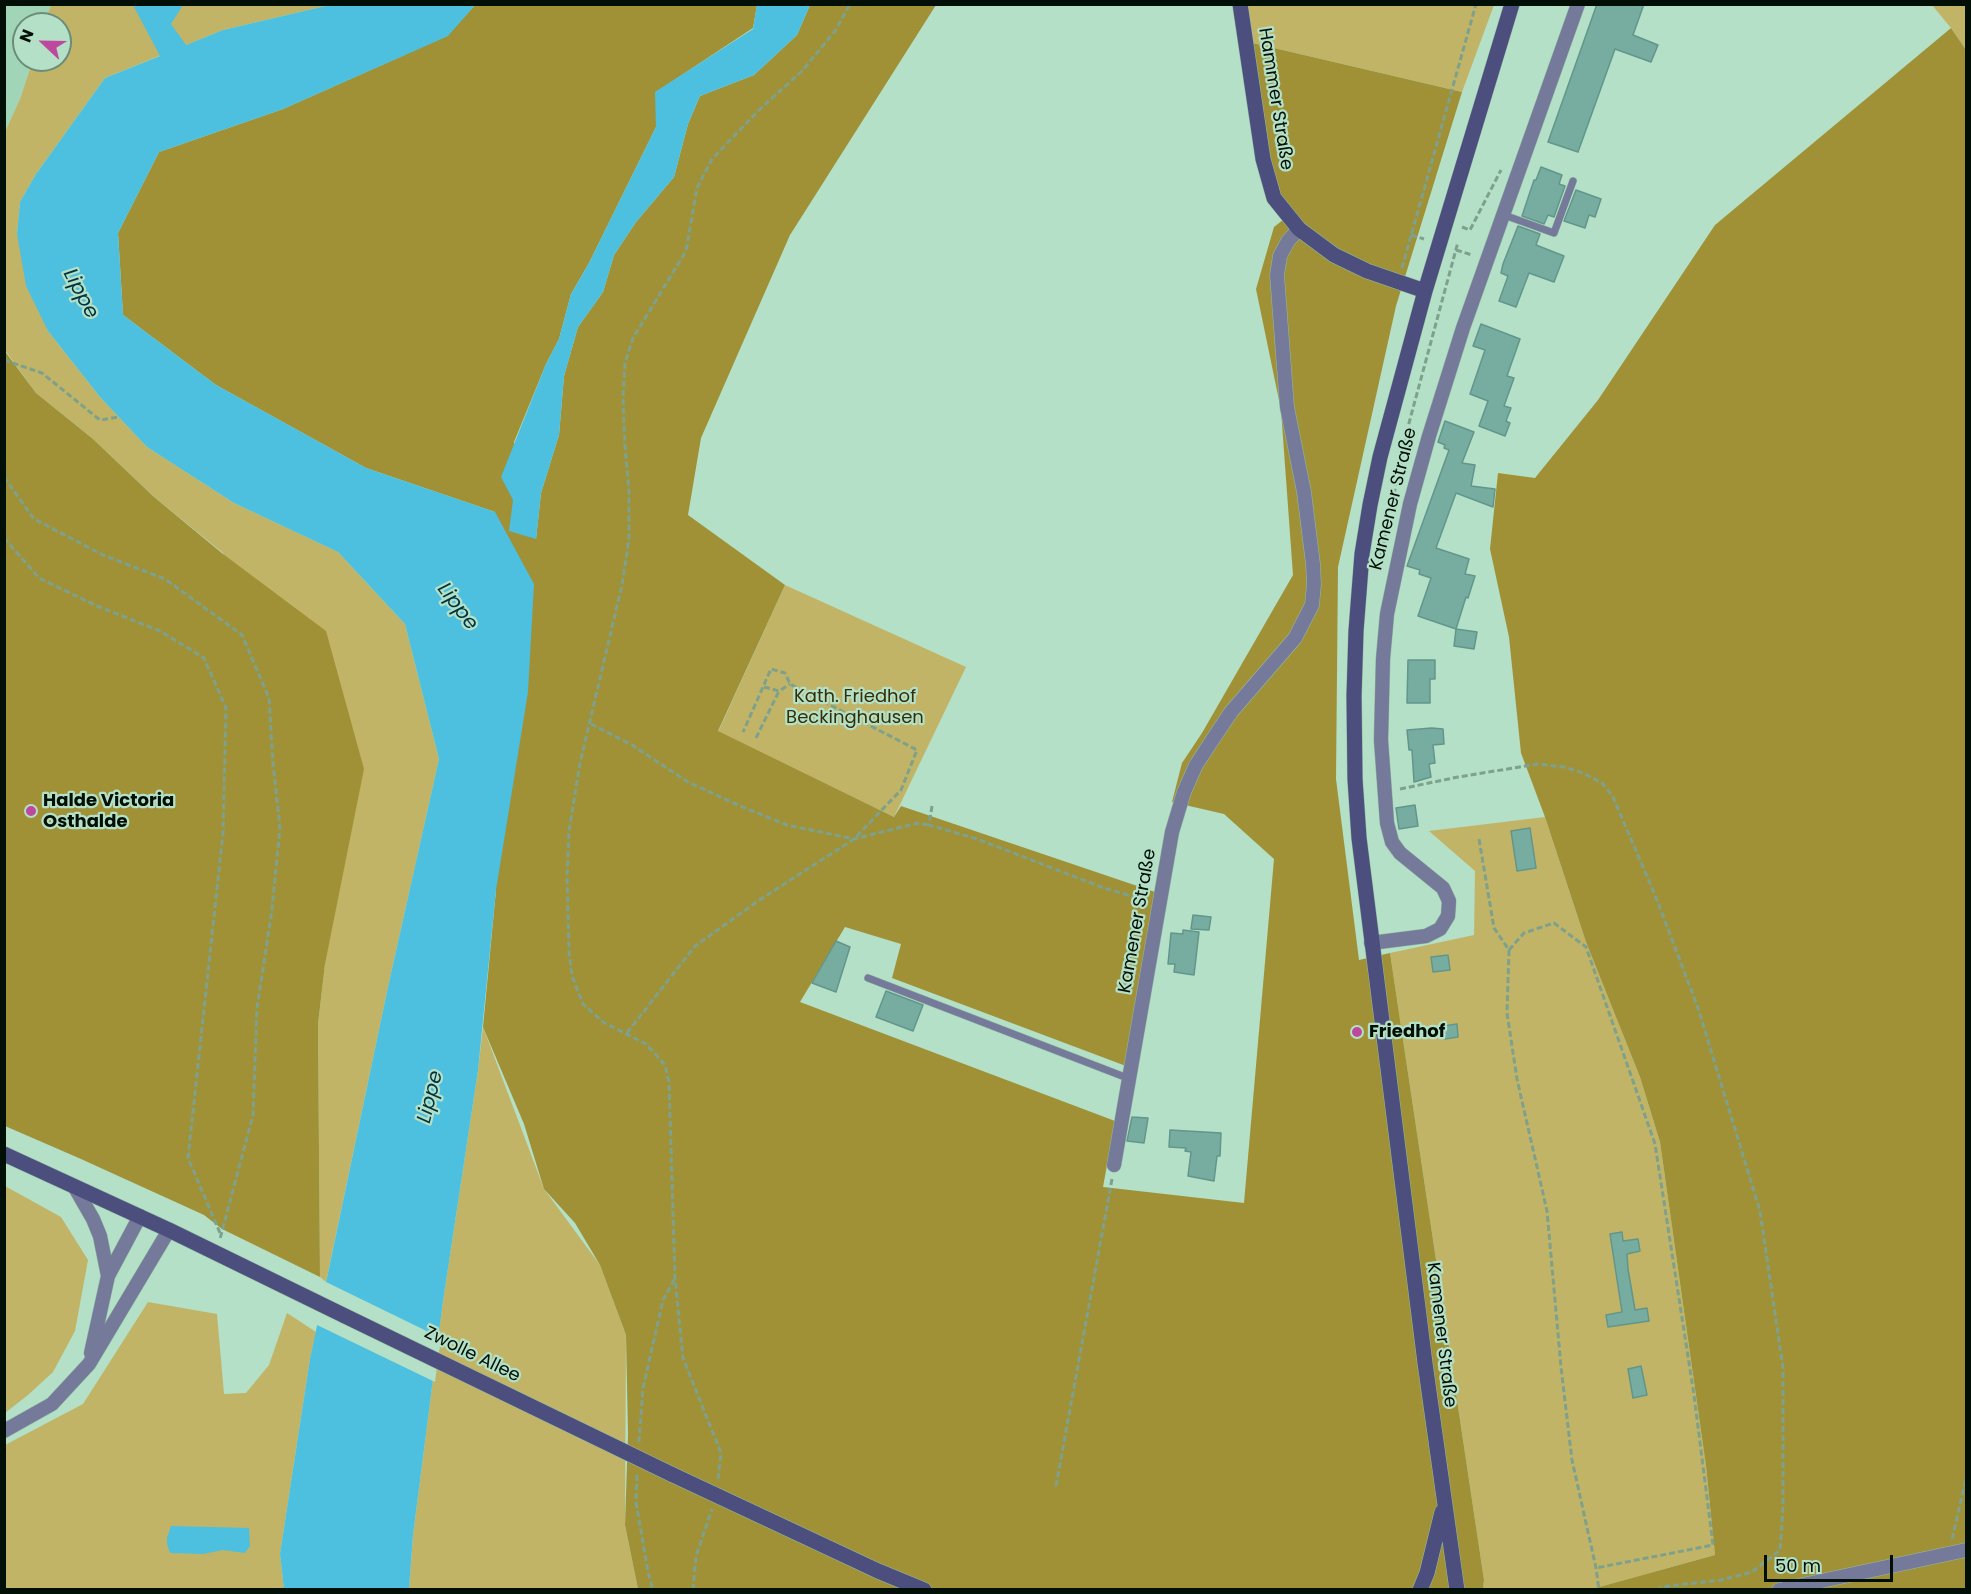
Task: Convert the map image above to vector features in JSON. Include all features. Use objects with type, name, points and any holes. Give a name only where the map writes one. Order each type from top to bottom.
[{"type":"main road","name":"Hammer Straße","points":[[1240,4],[1268,179],[1274,198],[1299,229],[1334,255],[1398,283],[1425,291]]},
{"type":"main road","name":"Kamener Straße","points":[[1457,1590],[1359,838],[1355,779],[1356,631],[1362,554],[1380,457],[1425,291],[1512,4]]},
{"type":"main road","name":"Zwolle Allee","points":[[4,1154],[216,1252],[671,1474],[924,1590]]},
{"type":"main road","points":[[1420,1590],[1428,1573],[1444,1503]]},
{"type":"street","name":"Kamener Straße","points":[[1371,943],[1426,936],[1440,929],[1448,916],[1449,901],[1443,888],[1400,853],[1392,842],[1384,792],[1381,741],[1383,659],[1387,614],[1410,504],[1429,436],[1463,328],[1578,4]]},
{"type":"street","name":"Kamener Straße","points":[[1114,1166],[1173,832],[1184,792],[1196,765],[1232,712],[1295,638],[1311,605],[1314,584],[1313,564],[1304,492],[1287,407],[1277,275],[1280,256],[1288,241],[1299,229]]},
{"type":"street","points":[[74,1186],[93,1218],[108,1276]]},
{"type":"street","points":[[88,1364],[108,1276],[140,1216]]},
{"type":"street","points":[[4,1431],[52,1404],[88,1364],[169,1230]]},
{"type":"street","points":[[1779,1590],[1966,1550]]},
{"type":"lane","points":[[1504,215],[1554,233],[1573,181]]},
{"type":"lane","points":[[868,978],[1130,1079]]},
{"type":"path","points":[[693,1590],[696,1556],[717,1495],[721,1453],[683,1358],[675,1278],[669,1082],[665,1065],[646,1044],[603,1022],[583,1004],[572,976],[569,952],[567,876],[569,831],[580,764],[622,585],[629,539],[630,491],[623,398],[625,363],[633,338],[686,251],[698,188],[712,159],[759,110],[802,71],[835,31],[850,4]]},
{"type":"path","points":[[1398,283],[1476,4]]},
{"type":"path","points":[[1462,227],[1470,230],[1511,151],[1525,155]]},
{"type":"path","points":[[4,360],[42,373],[100,420],[119,417]]},
{"type":"path","points":[[4,477],[34,519],[104,555],[165,579],[242,635],[269,698],[280,828],[272,910],[257,1008],[253,1115],[216,1252]]},
{"type":"path","points":[[4,538],[39,578],[97,606],[160,631],[204,658],[226,708],[223,833],[189,1158],[220,1235]]},
{"type":"path","points":[[627,1033],[695,946],[854,839],[901,790],[917,750],[790,684],[785,673],[771,669],[743,732]]},
{"type":"path","points":[[756,738],[779,691],[790,684]]},
{"type":"path","points":[[763,686],[779,691]]},
{"type":"path","points":[[590,723],[633,745],[688,782],[787,825],[854,839],[918,823],[929,825],[977,839],[1104,888],[1161,905]]},
{"type":"path","points":[[1384,792],[1538,764],[1564,767],[1583,773],[1602,783],[1613,797],[1655,895],[1698,1008],[1760,1211],[1783,1368],[1783,1507],[1780,1550],[1752,1572],[1721,1580],[1661,1587],[1658,1590]]},
{"type":"path","points":[[929,825],[932,806]]},
{"type":"path","points":[[1479,839],[1494,928],[1509,950],[1507,1012],[1517,1079],[1547,1212],[1572,1460],[1599,1590]]},
{"type":"path","points":[[1509,950],[1524,933],[1554,923],[1586,947],[1654,1144],[1694,1395],[1713,1545],[1596,1568]]},
{"type":"path","points":[[1056,1486],[1114,1166]]},
{"type":"path","points":[[638,1451],[643,1388],[663,1300],[675,1278]]},
{"type":"path","points":[[637,1471],[636,1502],[652,1590]]},
{"type":"path","points":[[1949,1553],[1966,1479]]},
{"type":"shaded area","points":[[5,5],[51,5],[48,12],[12,12],[12,72],[29,72],[5,132]]},
{"type":"shaded area","points":[[475,5],[757,5],[753,28],[656,92],[656,127],[589,263],[571,294],[559,339],[546,364],[514,442],[536,539],[541,493],[559,435],[564,376],[578,327],[603,292],[614,255],[636,222],[674,177],[688,124],[700,96],[754,75],[797,35],[810,5],[936,5],[790,235],[701,438],[688,515],[785,585],[718,731],[894,817],[901,806],[1158,893],[1126,1066],[892,978],[901,944],[845,927],[800,1002],[1115,1121],[1103,1187],[1244,1203],[1274,859],[1224,814],[1172,802],[1182,763],[1202,733],[1293,575],[1281,410],[1256,289],[1274,227],[1288,216],[1275,198],[1244,41],[1462,92],[1396,306],[1338,567],[1336,779],[1359,960],[1390,953],[1484,1580],[1483,1589],[638,1589],[625,1525],[628,1434],[626,1335],[600,1265],[575,1223],[544,1189],[524,1124],[483,1027],[496,890],[495,512],[366,468],[216,385],[123,315],[118,233],[159,152],[283,109],[447,36]]},
{"type":"shaded area","points":[[1951,28],[1966,50],[1966,1589],[1592,1589],[1715,1555],[1706,1466],[1660,1142],[1640,1077],[1586,942],[1545,817],[1521,753],[1509,637],[1490,549],[1498,473],[1535,478],[1598,400],[1715,225]]},
{"type":"shaded area","points":[[4,350],[36,393],[93,439],[154,497],[223,554],[326,631],[364,769],[325,964],[318,1024],[320,1277],[222,1229],[204,1215],[5,1126]]},
{"type":"green space","points":[[51,5],[330,5],[223,30],[105,78],[36,174],[20,202],[17,234],[48,331],[100,397],[147,447],[234,503],[338,552],[405,624],[439,759],[326,1282],[320,1277],[318,1024],[325,964],[223,553],[154,497],[93,439],[36,393],[5,350],[5,132],[29,72],[72,72],[72,12],[48,12]]},
{"type":"green space","points":[[1239,5],[1494,5],[1462,92],[1244,41]]},
{"type":"green space","points":[[1932,5],[1966,5],[1966,50],[1951,28]]},
{"type":"green space","name":"Kath. Friedhof Beckinghausen","points":[[785,585],[966,667],[894,817],[718,732]]},
{"type":"green space","points":[[1545,817],[1586,942],[1640,1077],[1660,1142],[1706,1466],[1715,1555],[1592,1589],[1483,1589],[1484,1580],[1390,953],[1474,935],[1475,871],[1429,831]]},
{"type":"green space","points":[[483,1027],[544,1189],[600,1265],[626,1335],[625,1525],[638,1589],[409,1590],[413,1535],[443,1301]]},
{"type":"green space","points":[[5,1186],[61,1217],[88,1260],[75,1331],[53,1372],[5,1413]]},
{"type":"green space","points":[[148,1302],[217,1314],[224,1394],[246,1393],[269,1365],[287,1313],[316,1332],[280,1554],[284,1589],[5,1590],[5,1445],[83,1404]]},
{"type":"water","points":[[757,4],[810,5],[797,35],[754,75],[700,96],[688,124],[674,177],[636,222],[614,255],[603,292],[578,327],[564,376],[559,435],[541,493],[536,539],[509,531],[513,500],[501,477],[546,364],[559,339],[571,294],[589,263],[656,127],[655,92],[753,29]]},
{"type":"water","name":"Lippe","points":[[133,5],[183,5],[171,24],[186,45],[223,30],[330,5],[475,5],[448,36],[283,109],[159,152],[118,233],[123,315],[216,385],[366,468],[495,512],[534,584],[528,692],[496,890],[478,1070],[443,1301],[413,1535],[409,1589],[284,1589],[280,1554],[310,1359],[388,987],[439,759],[405,624],[338,552],[234,503],[147,447],[100,397],[48,331],[26,286],[17,234],[20,202],[36,174],[105,78],[160,56]]},
{"type":"water","points":[[171,1526],[249,1528],[250,1546],[245,1553],[223,1550],[203,1554],[170,1553],[167,1538]]},
{"type":"pier","points":[[324,1281],[441,1338],[435,1382],[315,1324]]},
{"type":"building","points":[[1597,4],[1644,4],[1633,35],[1658,45],[1651,62],[1615,49],[1578,152],[1548,142]]},
{"type":"building","points":[[1541,167],[1562,175],[1559,184],[1565,186],[1554,217],[1548,215],[1544,224],[1522,216],[1534,180]]},
{"type":"building","points":[[1576,190],[1601,199],[1595,217],[1589,215],[1585,228],[1564,221]]},
{"type":"building","points":[[1518,226],[1540,234],[1536,245],[1564,256],[1554,282],[1529,273],[1516,307],[1499,301],[1508,276],[1501,273],[1503,264]]},
{"type":"building","points":[[1481,324],[1520,339],[1507,376],[1514,378],[1504,406],[1511,408],[1506,421],[1510,423],[1505,436],[1479,426],[1488,401],[1470,394],[1485,350],[1473,346]]},
{"type":"building","points":[[1445,421],[1474,432],[1462,463],[1475,465],[1471,486],[1495,489],[1493,507],[1456,493],[1436,548],[1469,559],[1465,574],[1475,576],[1456,629],[1418,616],[1431,578],[1419,574],[1420,570],[1407,566],[1449,450],[1438,442]]},
{"type":"building","points":[[1456,629],[1477,632],[1474,649],[1454,646]]},
{"type":"building","points":[[1408,660],[1435,660],[1435,679],[1430,679],[1430,703],[1407,703]]},
{"type":"building","points":[[1443,729],[1444,744],[1433,745],[1435,763],[1429,764],[1431,777],[1414,782],[1412,750],[1409,750],[1407,730]]},
{"type":"building","points":[[1415,805],[1418,826],[1399,829],[1396,808]]},
{"type":"building","points":[[1530,828],[1536,868],[1517,871],[1511,831]]},
{"type":"building","points":[[1193,915],[1211,917],[1209,930],[1191,929]]},
{"type":"building","points":[[1183,930],[1199,932],[1194,975],[1174,972],[1175,964],[1168,964],[1171,933],[1183,934]]},
{"type":"building","points":[[836,941],[850,947],[836,992],[812,983]]},
{"type":"building","points":[[1448,955],[1450,970],[1433,972],[1431,957]]},
{"type":"building","points":[[886,991],[923,1005],[913,1031],[876,1017]]},
{"type":"building","points":[[1457,1024],[1458,1037],[1445,1039],[1443,1026]]},
{"type":"building","points":[[1132,1117],[1148,1118],[1144,1143],[1127,1141]]},
{"type":"building","points":[[1170,1130],[1221,1133],[1220,1156],[1217,1156],[1214,1181],[1188,1176],[1191,1152],[1185,1151],[1186,1148],[1169,1147]]},
{"type":"building","points":[[1622,1232],[1623,1241],[1638,1239],[1640,1251],[1627,1254],[1628,1269],[1635,1310],[1647,1308],[1649,1321],[1608,1327],[1606,1315],[1622,1312],[1610,1234]]},
{"type":"building","points":[[1641,1366],[1647,1395],[1633,1398],[1628,1369]]},
{"type":"place","name":"Halde Victoria Osthalde","points":[[31,811]]},
{"type":"place","name":"Friedhof","points":[[1357,1032]]}]
